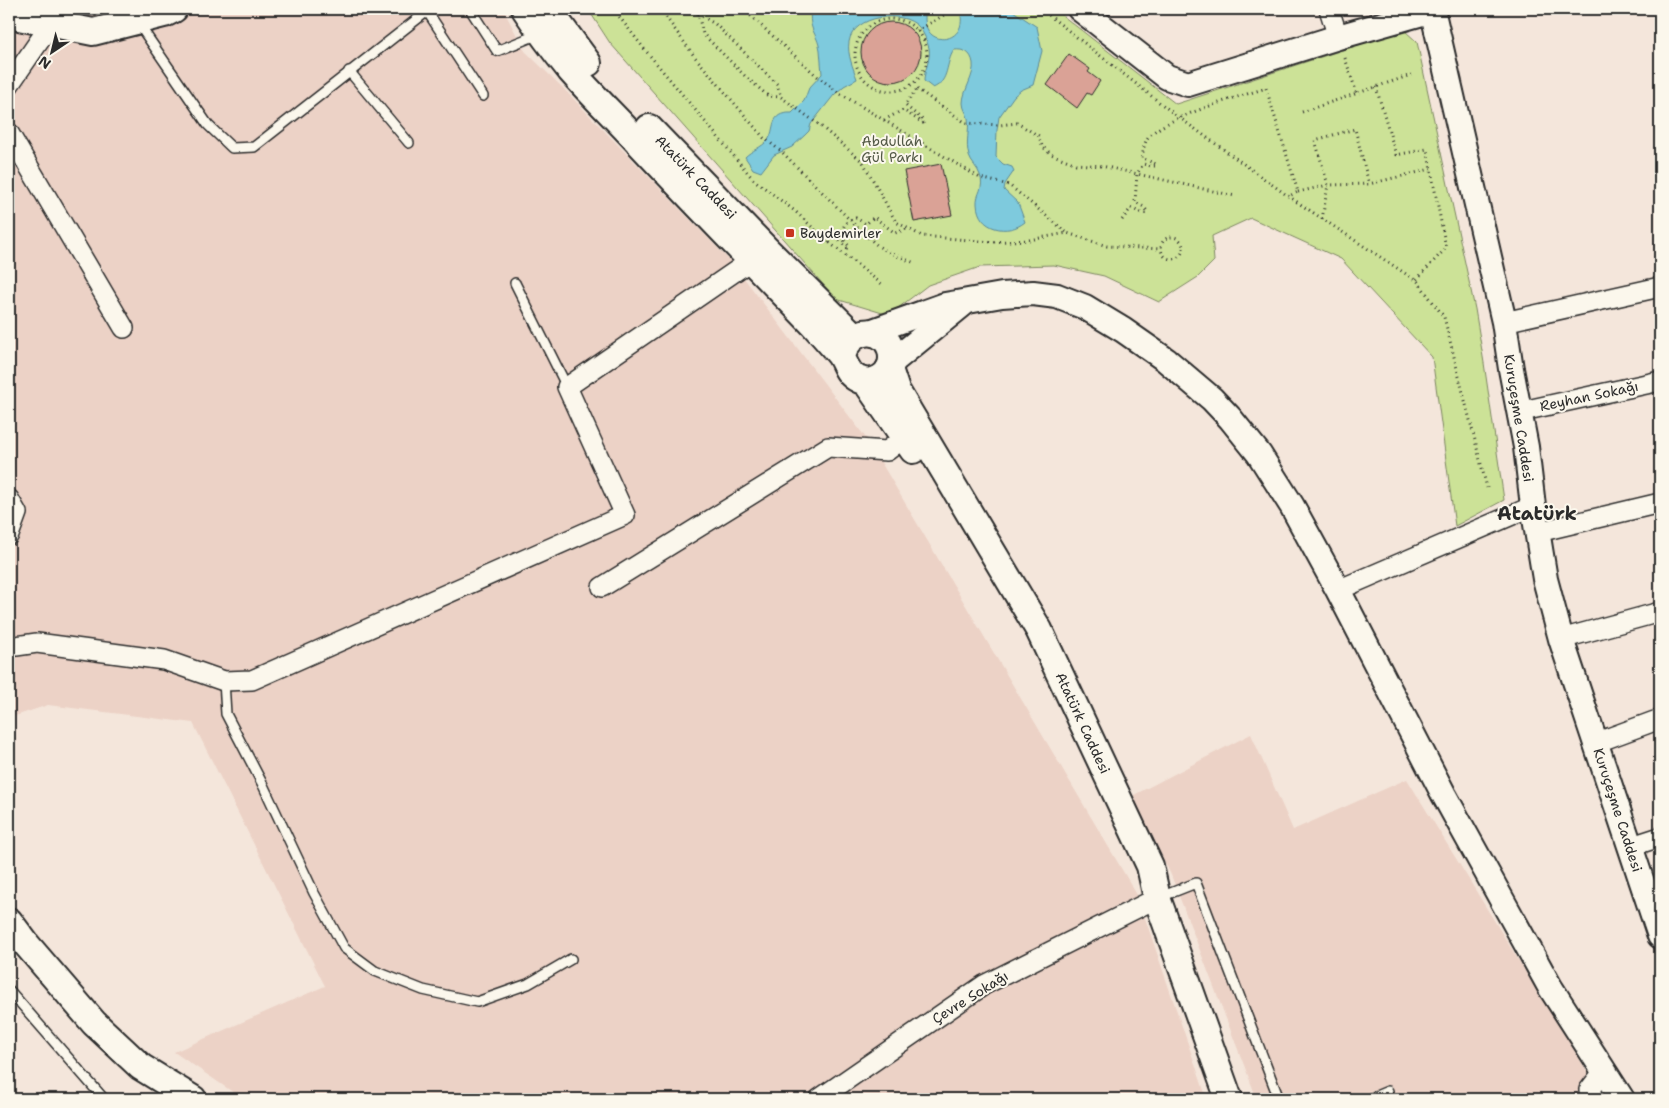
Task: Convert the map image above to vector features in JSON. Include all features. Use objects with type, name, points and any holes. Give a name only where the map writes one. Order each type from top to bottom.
[{"type":"main road","points":[[9,15],[93,32],[164,14],[174,9]]},
{"type":"main road","points":[[525,9],[545,21],[571,70],[759,255],[815,326],[855,342],[880,336],[887,342],[891,350],[890,366],[884,376],[876,381],[866,382],[850,374],[844,365],[855,342]]},
{"type":"main road","name":"Atatürk Caddesi","points":[[890,366],[896,390],[1039,630],[1150,866],[1157,898],[1229,1099]]},
{"type":"main road","points":[[866,382],[905,437],[1034,649],[1139,869],[1157,898]]},
{"type":"main road","points":[[9,921],[27,945],[94,1023],[141,1067],[193,1099]]},
{"type":"street","points":[[1329,9],[1341,48]]},
{"type":"street","points":[[1085,10],[1167,77],[1188,84],[1341,48],[1432,9]]},
{"type":"street","name":"Kuruçeşme Caddesi","points":[[1432,9],[1504,322],[1518,412],[1526,447],[1545,579],[1561,639],[1659,929]]},
{"type":"street","points":[[9,85],[50,24]]},
{"type":"street","points":[[9,133],[124,328]]},
{"type":"street","points":[[9,647],[37,643],[164,660],[224,681],[252,680],[626,515],[567,387],[759,255]]},
{"type":"street","points":[[1504,322],[1660,288]]},
{"type":"street","points":[[855,342],[945,305],[1002,295],[1033,293],[1057,296],[1085,308],[1123,330],[1166,360],[1212,399],[1230,418],[1258,454],[1292,506],[1338,590],[1444,795],[1550,987],[1622,1099]]},
{"type":"street","points":[[890,366],[965,303]]},
{"type":"street","name":"Reyhan Sokağı","points":[[1518,412],[1660,381]]},
{"type":"street","points":[[602,587],[828,447],[887,451],[905,437]]},
{"type":"street","points":[[9,499],[17,513],[9,535]]},
{"type":"street","points":[[1538,532],[1660,503]]},
{"type":"street","points":[[1338,590],[1533,506]]},
{"type":"street","points":[[1561,639],[1660,612]]},
{"type":"street","points":[[1595,743],[1660,719]]},
{"type":"street","points":[[1630,846],[1660,837]]},
{"type":"street","name":"Çevre Sokağı","points":[[819,1099],[984,985],[1157,898]]},
{"type":"street","points":[[1594,1099],[1589,1090],[1603,1072]]},
{"type":"lane","points":[[470,9],[497,51],[545,21]]},
{"type":"lane","points":[[136,21],[208,125],[232,148],[254,147],[428,10],[483,96]]},
{"type":"lane","points":[[349,71],[409,143]]},
{"type":"lane","points":[[515,283],[567,387]]},
{"type":"lane","points":[[224,681],[226,714],[263,785],[314,893],[344,948],[375,971],[423,990],[478,1002],[528,984],[571,959]]},
{"type":"lane","points":[[1157,898],[1196,883],[1279,1099]]},
{"type":"lane","points":[[9,990],[104,1099]]},
{"type":"lane","points":[[1369,1099],[1388,1091]]},
{"type":"path","points":[[613,9],[646,52],[753,179],[796,212],[829,242],[883,285]]},
{"type":"path","points":[[660,9],[695,57],[764,138],[782,152],[878,246],[915,263]]},
{"type":"path","points":[[694,9],[698,14],[715,24],[777,84],[781,97]]},
{"type":"path","points":[[742,9],[817,76],[839,93],[980,178],[1009,185],[1067,232],[1107,246],[1161,249]]},
{"type":"path","points":[[892,9],[893,19]]},
{"type":"path","points":[[917,31],[954,9]]},
{"type":"path","points":[[1041,9],[1180,118],[1288,196],[1415,281],[1444,317],[1487,488]]},
{"type":"path","points":[[698,14],[703,34],[768,96],[781,97],[818,124],[863,162],[896,222],[922,236],[992,242],[1029,240],[1067,232]]},
{"type":"path","points":[[893,19],[903,21],[914,27],[917,31],[927,48],[927,61],[923,72],[912,84],[897,91],[885,91],[870,84],[858,71],[855,49],[860,37],[868,28],[878,22],[893,19]]},
{"type":"path","points":[[1341,48],[1356,94]]},
{"type":"path","points":[[1302,112],[1414,74]]},
{"type":"path","points":[[912,84],[916,89],[966,123],[999,125],[1016,123],[1039,136],[1042,146],[1051,154],[1076,164],[1102,166],[1235,196]]},
{"type":"path","points":[[1376,87],[1396,155],[1427,149],[1446,248],[1415,281]]},
{"type":"path","points":[[1122,220],[1131,208],[1146,214],[1147,211],[1144,207],[1134,202],[1137,174],[1143,164],[1156,166],[1156,164],[1142,158],[1147,139],[1156,130],[1180,118],[1266,88],[1298,192]]},
{"type":"path","points":[[884,120],[902,110],[923,123],[924,121],[905,105],[916,89]]},
{"type":"path","points":[[1322,219],[1328,185],[1316,140],[1355,129],[1369,184]]},
{"type":"path","points":[[1288,196],[1328,185],[1369,184],[1431,169]]},
{"type":"path","points":[[829,242],[835,237],[847,248],[849,246],[843,239],[842,234],[844,225],[850,219],[856,218],[866,224],[874,217],[895,234],[908,229]]},
{"type":"path","points":[[1171,238],[1178,239],[1183,248],[1181,255],[1172,259],[1165,257],[1161,249],[1162,244],[1171,238]]},
{"type":"shaded area","points":[[9,9],[503,9],[525,51],[734,265],[869,442],[1137,895],[1207,1099],[243,1099],[174,1052],[325,986],[193,723],[48,705],[9,718]]},
{"type":"shaded area","points":[[1251,734],[1293,830],[1407,779],[1604,1099],[1257,1099],[1171,875],[1132,796]]},
{"type":"green space","name":"Abdullah Gül Parkı","points":[[588,9],[1054,9],[1176,104],[1404,30],[1417,42],[1475,309],[1504,500],[1455,526],[1432,357],[1341,259],[1251,218],[1212,236],[1214,261],[1198,277],[1159,302],[1104,276],[1054,265],[980,267],[928,285],[889,315],[836,299],[610,43]]},
{"type":"water","points":[[811,9],[927,9],[925,20],[927,29],[932,35],[945,39],[952,37],[957,32],[961,25],[961,16],[968,9],[1010,9],[1037,27],[1042,51],[1033,85],[1021,90],[1014,96],[999,117],[997,130],[996,157],[1003,164],[1012,167],[1014,171],[1005,184],[1004,190],[1018,203],[1025,222],[1010,229],[995,228],[988,225],[979,213],[977,200],[982,184],[979,172],[969,156],[967,146],[968,118],[963,103],[973,68],[971,56],[964,51],[954,50],[945,76],[933,88],[924,81],[929,52],[925,37],[919,27],[912,21],[902,18],[879,18],[869,21],[859,26],[852,33],[849,42],[849,52],[857,79],[844,86],[834,95],[811,124],[809,131],[792,147],[774,155],[761,172],[753,169],[745,157],[768,140],[776,118],[784,113],[792,113],[804,101],[809,88],[822,74],[819,44],[811,22]]},
{"type":"building","points":[[891,22],[903,24],[916,35],[921,52],[919,64],[908,77],[891,82],[879,80],[866,69],[861,52],[863,40],[874,27]]},
{"type":"building","points":[[1069,54],[1090,69],[1088,72],[1100,81],[1091,95],[1087,93],[1077,108],[1047,85]]},
{"type":"building","points":[[941,164],[952,215],[914,222],[904,171]]},
{"type":"place","name":"Baydemirler","points":[[790,233]]},
{"type":"district","name":"Atatürk","points":[[1537,513]]}]
